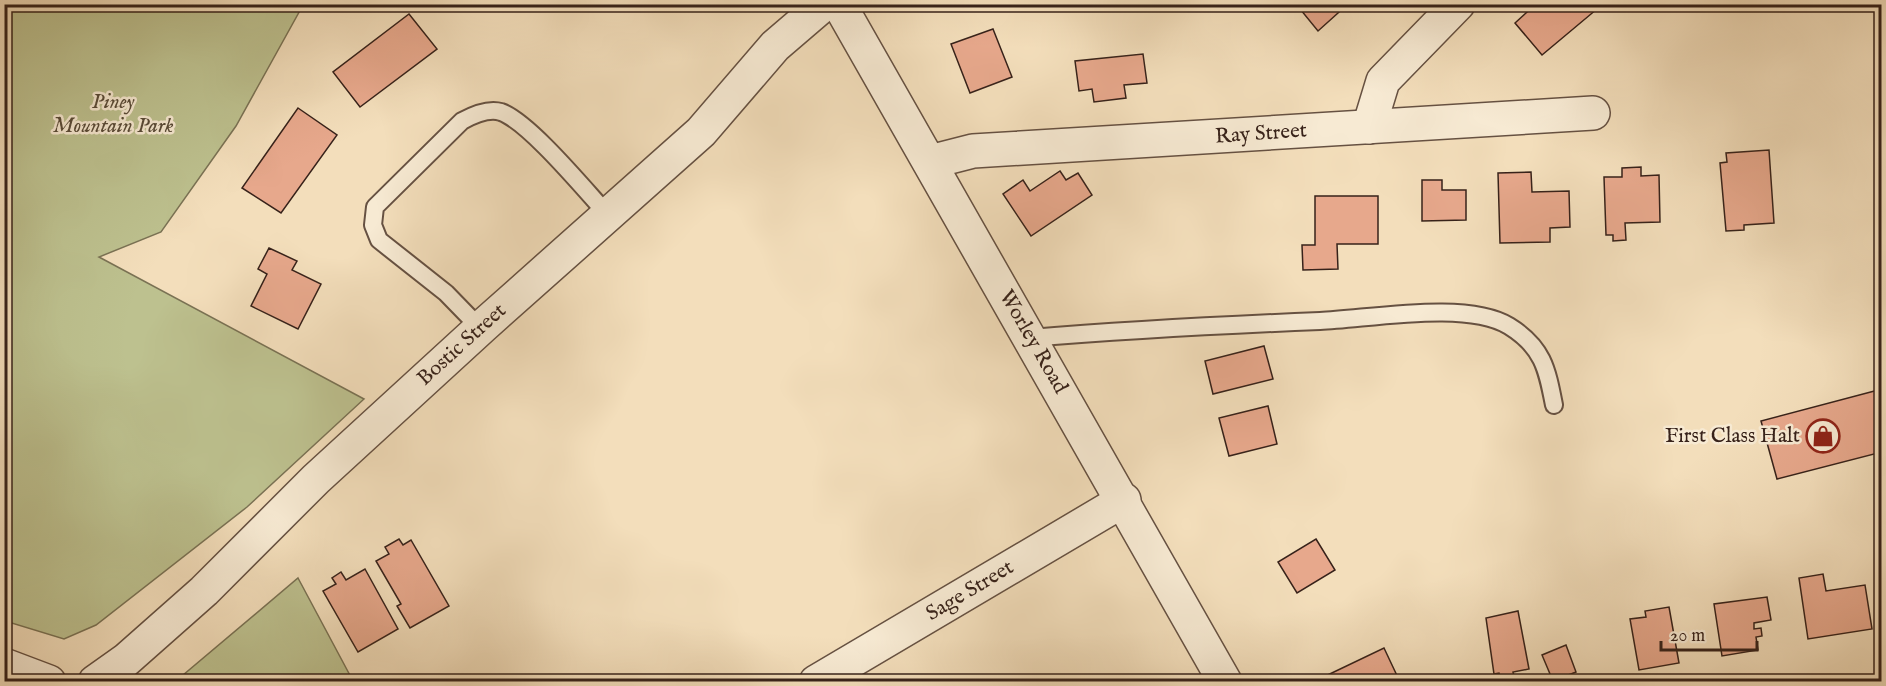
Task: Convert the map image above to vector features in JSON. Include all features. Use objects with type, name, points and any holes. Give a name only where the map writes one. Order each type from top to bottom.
[{"type":"street","name":"Bostic Street","points":[[95,681],[126,660],[204,591],[316,479],[480,328],[701,132],[775,46],[824,4]]},
{"type":"street","name":"Worley Road","points":[[839,4],[1124,500],[1225,681]]},
{"type":"street","points":[[1369,127],[1383,81],[1458,4]]},
{"type":"street","name":"Ray Street","points":[[930,162],[973,151],[1593,113]]},
{"type":"street","name":"Sage Street","points":[[816,681],[1124,500]]},
{"type":"street","points":[[4,665],[49,681]]},
{"type":"lane","points":[[480,328],[446,293],[390,251],[380,240],[373,225],[375,207],[462,121],[478,113],[499,111],[519,121],[608,215]]},
{"type":"lane","points":[[1031,338],[1408,314],[1482,317],[1508,326],[1532,346],[1546,366],[1554,405]]},
{"type":"green space","name":"Piney Mountain Park","points":[[4,5],[303,5],[236,126],[161,232],[99,257],[364,399],[247,507],[96,625],[64,639],[5,621]]},
{"type":"green space","points":[[298,578],[353,681],[176,681]]},
{"type":"building","points":[[1296,4],[1348,4],[1318,31]]},
{"type":"building","points":[[1536,4],[1593,4],[1597,9],[1542,55],[1515,23]]},
{"type":"building","points":[[409,14],[437,49],[360,107],[333,72]]},
{"type":"building","points":[[993,29],[1012,77],[970,93],[951,44]]},
{"type":"building","points":[[1143,54],[1147,83],[1124,85],[1126,98],[1094,102],[1092,89],[1079,91],[1075,61]]},
{"type":"building","points":[[298,108],[337,135],[281,213],[242,188]]},
{"type":"building","points":[[1769,150],[1774,223],[1744,225],[1744,230],[1726,231],[1720,163],[1727,162],[1726,153]]},
{"type":"building","points":[[1641,167],[1641,176],[1659,175],[1660,222],[1625,223],[1626,240],[1613,241],[1613,235],[1606,235],[1604,177],[1622,177],[1622,168]]},
{"type":"building","points":[[1060,171],[1066,180],[1078,173],[1092,195],[1031,236],[1003,194],[1023,180],[1030,191]]},
{"type":"building","points":[[1531,172],[1532,192],[1569,191],[1570,227],[1550,228],[1550,242],[1500,243],[1498,173]]},
{"type":"building","points":[[1422,180],[1442,180],[1442,190],[1466,190],[1466,220],[1422,221]]},
{"type":"building","points":[[1315,196],[1378,196],[1378,244],[1337,244],[1338,269],[1303,270],[1302,245],[1315,245]]},
{"type":"building","points":[[269,248],[297,261],[292,270],[321,284],[298,329],[251,306],[267,274],[258,269]]},
{"type":"building","points":[[1264,346],[1273,379],[1213,394],[1205,361]]},
{"type":"building","name":"First Class Halt","points":[[1882,389],[1882,452],[1777,479],[1761,421]]},
{"type":"building","points":[[1268,406],[1277,444],[1229,456],[1219,418]]},
{"type":"building","points":[[399,539],[403,545],[411,540],[449,606],[410,628],[397,606],[401,604],[376,561],[389,554],[385,547]]},
{"type":"building","points":[[1316,539],[1335,570],[1297,593],[1278,562]]},
{"type":"building","points":[[365,569],[398,629],[358,652],[323,591],[336,584],[332,578],[341,572],[346,580]]},
{"type":"building","points":[[1823,574],[1826,591],[1865,585],[1872,629],[1808,639],[1799,578]]},
{"type":"building","points":[[1767,597],[1771,620],[1754,623],[1754,629],[1761,628],[1762,636],[1756,637],[1758,650],[1722,656],[1714,604]]},
{"type":"building","points":[[1669,607],[1679,663],[1639,670],[1630,619],[1646,617],[1645,611]]},
{"type":"building","points":[[1518,611],[1529,669],[1513,672],[1514,676],[1501,679],[1499,673],[1494,674],[1486,618]]},
{"type":"building","points":[[1566,645],[1576,672],[1553,681],[1542,655]]},
{"type":"building","points":[[1384,648],[1400,682],[1313,682]]},
{"type":"place","name":"First Class Halt","points":[[1823,436]]}]
